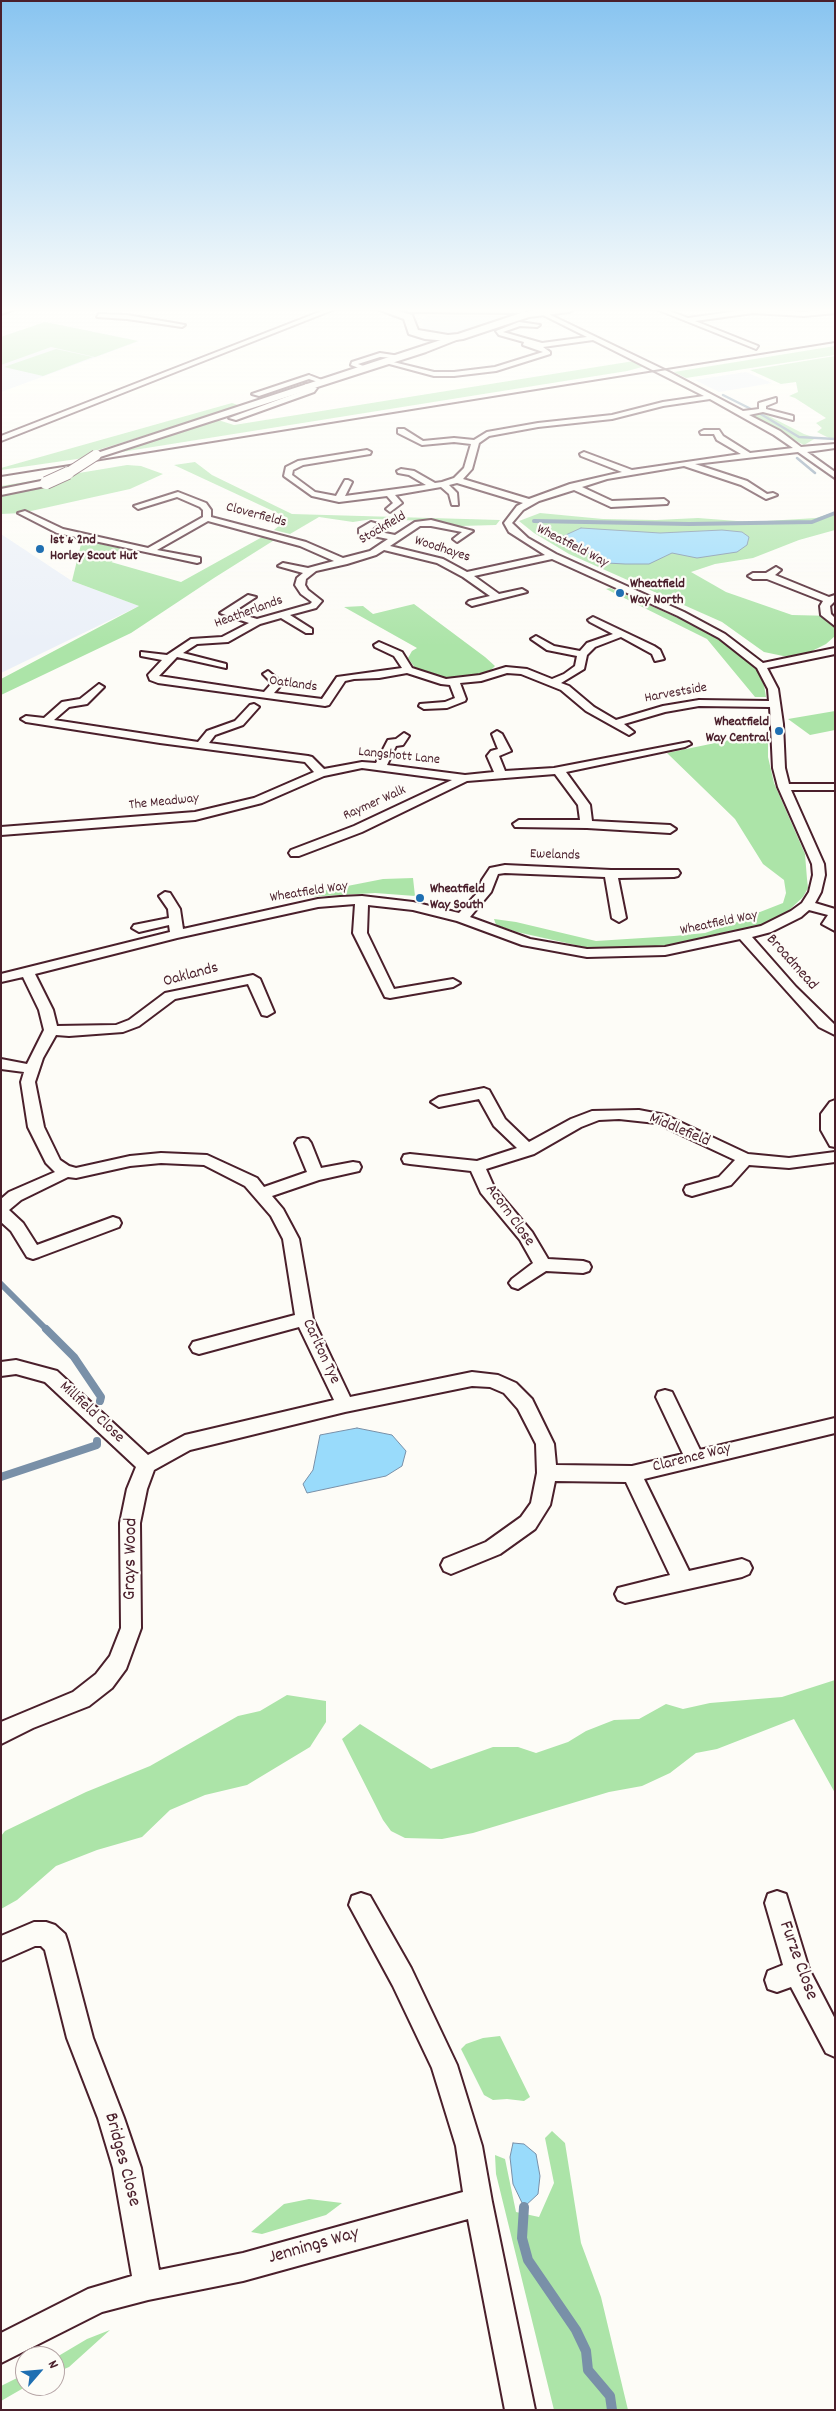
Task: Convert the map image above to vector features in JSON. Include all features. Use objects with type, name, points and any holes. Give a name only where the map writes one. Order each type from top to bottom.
[{"type":"main road","points":[[1,492],[46,483],[69,473],[96,455],[199,422]]},
{"type":"street","points":[[1,439],[46,422]]},
{"type":"street","points":[[458,480],[468,469],[475,442],[480,438],[497,432],[577,422]]},
{"type":"street","points":[[755,422],[777,433],[835,476]]},
{"type":"street","points":[[401,431],[422,443],[454,440],[475,442]]},
{"type":"street","points":[[704,432],[716,432],[720,438],[747,455]]},
{"type":"street","name":"Wheatfield Way","points":[[1,978],[177,934],[318,904],[362,900],[413,906],[462,918],[527,942],[587,954],[665,951],[744,936],[766,930],[796,914],[807,905],[818,887],[818,864],[784,787],[779,768],[773,689],[761,666],[722,636],[681,614],[552,556],[525,540],[512,530],[508,524],[512,516],[529,502],[573,486],[630,472],[747,455],[835,446]]},
{"type":"street","points":[[572,455],[596,451]]},
{"type":"street","points":[[367,452],[307,461],[289,469],[288,476],[305,491],[339,499],[390,494],[458,480],[529,502]]},
{"type":"street","points":[[584,454],[630,472]]},
{"type":"street","points":[[685,463],[706,472],[735,480],[768,497]]},
{"type":"street","points":[[411,473],[420,466]]},
{"type":"street","points":[[401,470],[453,493],[455,503]]},
{"type":"street","points":[[339,499],[348,482]]},
{"type":"street","points":[[573,486],[611,504],[665,503]]},
{"type":"street","points":[[166,489],[203,505],[207,510],[207,518]]},
{"type":"street","points":[[138,506],[178,494]]},
{"type":"street","points":[[390,494],[398,503],[390,509]]},
{"type":"street","points":[[315,507],[326,497]]},
{"type":"street","points":[[22,513],[60,531],[196,560]]},
{"type":"street","name":"Cloverfields","points":[[149,551],[207,518],[303,544],[344,562]]},
{"type":"street","name":"Stockfield","points":[[309,572],[366,556],[418,524],[424,523],[469,531]]},
{"type":"street","points":[[374,524],[362,531],[395,538]]},
{"type":"street","points":[[456,539],[479,524]]},
{"type":"street","name":"Woodhayes","points":[[382,547],[440,561],[466,575],[552,556]]},
{"type":"street","points":[[158,564],[173,555]]},
{"type":"street","points":[[283,566],[309,572]]},
{"type":"street","name":"Heatherlands","points":[[162,681],[154,678],[153,675],[172,656],[195,641],[224,640],[257,622],[317,603],[300,585],[302,578],[309,572]]},
{"type":"street","points":[[752,576],[772,573],[831,599],[825,606],[826,615],[835,623]]},
{"type":"street","points":[[466,575],[497,597]]},
{"type":"street","points":[[472,603],[522,592]]},
{"type":"street","points":[[252,597],[225,613],[257,622]]},
{"type":"street","points":[[283,614],[309,631]]},
{"type":"street","points":[[593,620],[650,648],[656,652],[659,659]]},
{"type":"street","points":[[553,682],[568,676],[580,667],[582,654],[591,645],[621,634]]},
{"type":"street","points":[[536,640],[551,648],[582,654]]},
{"type":"street","points":[[379,644],[398,654],[408,670],[437,681],[454,682],[482,678],[515,669],[553,682],[614,724],[629,732]]},
{"type":"street","points":[[761,666],[804,660],[835,651]]},
{"type":"street","points":[[145,654],[172,656],[222,666]]},
{"type":"street","name":"Oatlands","points":[[162,681],[325,703],[341,680],[354,676],[379,675],[408,670]]},
{"type":"street","points":[[266,695],[278,683],[268,674]]},
{"type":"street","points":[[424,706],[447,705],[461,700],[454,682]]},
{"type":"street","points":[[46,722],[66,704],[83,702],[99,687]]},
{"type":"street","name":"Harvestside","points":[[614,724],[663,709],[699,703],[775,704]]},
{"type":"street","points":[[201,745],[211,733],[239,723],[254,707]]},
{"type":"street","points":[[26,719],[308,759],[321,773]]},
{"type":"street","points":[[497,734],[505,751],[495,753],[493,756],[502,776]]},
{"type":"street","points":[[380,767],[392,742],[399,743],[404,736]]},
{"type":"street","name":"Langshott Lane","points":[[321,773],[362,765],[465,778],[502,776],[558,770],[685,744]]},
{"type":"street","points":[[558,770],[574,789],[584,805],[587,824]]},
{"type":"street","name":"The Meadway","points":[[1,831],[203,815],[258,801],[321,773]]},
{"type":"street","name":"Raymer Walk","points":[[295,853],[358,829],[465,778]]},
{"type":"street","points":[[784,787],[835,787]]},
{"type":"street","points":[[519,824],[587,824],[670,829]]},
{"type":"street","name":"Ewelands","points":[[462,918],[485,892],[488,880],[494,871],[505,869],[611,874],[674,873]]},
{"type":"street","points":[[611,874],[618,918]]},
{"type":"street","points":[[164,896],[174,909],[177,934]]},
{"type":"street","points":[[362,900],[360,933],[390,994],[453,983]]},
{"type":"street","points":[[807,905],[835,914],[829,924],[835,927]]},
{"type":"street","points":[[139,928],[176,920]]},
{"type":"street","name":"Broadmead","points":[[744,936],[791,990],[824,1024],[835,1031]]},
{"type":"street","points":[[1,1208],[15,1196],[60,1176],[64,1171],[54,1163],[36,1127],[30,1103],[28,1082],[32,1068],[51,1030],[46,1010],[27,972]]},
{"type":"street","name":"Oaklands","points":[[51,1030],[70,1032],[118,1029],[134,1023],[170,996],[253,980],[267,1012]]},
{"type":"street","points":[[1,1064],[32,1068]]},
{"type":"street","points":[[439,1102],[484,1093],[498,1122],[528,1150]]},
{"type":"street","points":[[835,1104],[829,1114],[829,1130],[835,1142]]},
{"type":"street","name":"Middlefield","points":[[477,1166],[528,1150],[576,1123],[597,1115],[639,1115],[660,1119],[745,1158],[789,1163],[835,1156]]},
{"type":"street","points":[[303,1143],[316,1175]]},
{"type":"street","name":"Carlton Tye","points":[[64,1171],[76,1173],[130,1161],[161,1158],[207,1160],[251,1182],[277,1213],[292,1239],[304,1319],[345,1405],[472,1379],[492,1380],[510,1388],[525,1404],[545,1444],[547,1473],[540,1505],[528,1523],[493,1548],[451,1565]]},
{"type":"street","points":[[692,1190],[725,1181],[745,1158]]},
{"type":"street","points":[[410,1159],[477,1166]]},
{"type":"street","name":"Acorn Close","points":[[477,1166],[487,1189],[526,1236],[543,1264]]},
{"type":"street","points":[[262,1194],[316,1175],[353,1167]]},
{"type":"street","points":[[1,1212],[17,1228],[33,1253],[113,1223]]},
{"type":"street","name":"Acorn Close","points":[[518,1283],[543,1264],[583,1266]]},
{"type":"street","points":[[199,1347],[304,1319]]},
{"type":"street","name":"Millfield Close","points":[[1,1369],[16,1368],[51,1376],[146,1464]]},
{"type":"street","points":[[665,1397],[695,1458]]},
{"type":"street","points":[[146,1464],[185,1443],[345,1405]]},
{"type":"street","name":"Clarence Way","points":[[547,1473],[632,1474],[835,1425]]},
{"type":"street","name":"Grays Wood","points":[[1,1734],[25,1721],[81,1699],[104,1681],[118,1662],[132,1628],[130,1522],[137,1489],[146,1464]]},
{"type":"street","points":[[632,1474],[683,1580]]},
{"type":"street","points":[[625,1594],[742,1568]]},
{"type":"street","name":"Furze Close","points":[[777,1903],[787,1976],[809,1998],[835,2044]]},
{"type":"street","points":[[361,1905],[402,1977],[444,2065],[469,2146],[478,2202],[520,2410]]},
{"type":"street","name":"Bridges Close","points":[[1,1949],[34,1934],[46,1934],[56,1943],[80,2038],[111,2118],[127,2168],[148,2286]]},
{"type":"street","name":"Jennings Way","points":[[148,2286],[243,2267],[478,2202]]},
{"type":"street","points":[[1,2349],[98,2299],[148,2286]]},
{"type":"shaded area","points":[[1,534],[72,581],[139,606],[1,673]]},
{"type":"green space","points":[[166,422],[191,422],[98,450],[84,458],[1,470],[1,468]]},
{"type":"green space","points":[[207,422],[223,422],[234,425],[256,422],[312,422],[109,454]]},
{"type":"green space","points":[[763,422],[780,422],[816,438],[804,445]]},
{"type":"green space","points":[[835,422],[835,441],[817,432],[822,428],[816,423]]},
{"type":"green space","points":[[195,462],[212,475],[292,514],[500,520],[496,525],[460,526],[427,521],[373,519],[353,522],[319,517],[290,534],[274,530],[288,518],[174,465]]},
{"type":"green space","points":[[127,465],[141,466],[163,474],[130,489],[22,513],[1,514],[1,486]]},
{"type":"green space","points":[[835,512],[835,530],[799,540],[753,558],[715,564],[691,572],[726,592],[792,615],[835,616],[835,636],[826,644],[808,653],[788,657],[764,652],[722,622],[569,554],[534,533],[519,521],[540,513],[603,519],[656,520],[698,518],[750,522],[816,518]]},
{"type":"green space","points":[[264,536],[276,539],[131,633],[1,695],[1,679],[139,606],[72,581],[82,540],[132,551],[111,562],[181,582]]},
{"type":"green space","points":[[610,588],[683,620],[730,646],[755,666],[764,685],[766,697],[755,697],[707,639],[606,589]]},
{"type":"green space","points":[[414,604],[495,666],[490,671],[469,676],[441,678],[415,668],[408,658],[412,651],[417,648],[344,607],[363,606],[373,614]]},
{"type":"green space","points":[[835,711],[835,730],[810,735],[788,719]]},
{"type":"green space","points":[[768,732],[768,757],[774,783],[805,854],[808,888],[803,897],[785,914],[757,928],[711,938],[662,946],[615,950],[589,948],[517,932],[496,925],[494,919],[516,922],[596,941],[674,936],[705,933],[743,920],[742,912],[760,912],[783,903],[786,893],[784,880],[763,864],[735,819],[667,753]]},
{"type":"green space","points":[[413,878],[415,896],[375,893],[306,897],[283,901],[281,899],[383,879]]},
{"type":"green space","points":[[835,1680],[835,1793],[794,1719],[717,1749],[696,1753],[670,1773],[642,1786],[609,1792],[473,1833],[442,1839],[405,1838],[391,1831],[383,1820],[342,1739],[360,1724],[431,1769],[493,1747],[518,1747],[536,1753],[568,1742],[586,1731],[614,1720],[639,1719],[666,1704],[683,1709],[710,1703],[782,1697]]},
{"type":"green space","points":[[287,1695],[326,1701],[326,1722],[310,1747],[247,1785],[205,1795],[170,1810],[142,1837],[97,1850],[56,1866],[17,1900],[1,1909],[1,1836],[5,1831],[86,1792],[150,1766],[238,1716],[260,1711]]},
{"type":"green space","points":[[500,2036],[530,2097],[524,2101],[493,2100],[484,2095],[461,2049],[466,2044],[483,2038]]},
{"type":"green space","points":[[552,2131],[565,2143],[581,2243],[601,2297],[628,2410],[554,2410],[496,2174],[495,2155],[505,2159],[516,2212],[539,2217],[554,2183],[545,2138]]},
{"type":"green space","points":[[309,2199],[342,2203],[326,2215],[262,2234],[251,2232],[284,2204]]},
{"type":"green space","points":[[110,2330],[65,2369],[65,2352],[87,2339]]},
{"type":"green space","points":[[15,2379],[15,2393],[1,2401],[1,2386]]},
{"type":"water","points":[[581,528],[660,533],[722,530],[742,532],[749,537],[747,545],[737,552],[697,558],[672,553],[649,564],[625,564],[607,563],[559,538]]},
{"type":"water","points":[[357,1428],[392,1435],[406,1451],[402,1466],[386,1476],[307,1493],[303,1484],[313,1470],[320,1435]]},
{"type":"water","points":[[513,2143],[524,2144],[536,2154],[540,2176],[538,2194],[524,2207],[513,2184],[510,2157]]},
{"type":"waterway","points":[[773,422],[799,437],[835,439]]},
{"type":"waterway","points":[[797,458],[815,473]]},
{"type":"waterway","points":[[534,521],[689,524],[812,522],[835,513]]},
{"type":"waterway","points":[[1,1284],[74,1357],[101,1397],[100,1401]]},
{"type":"waterway","points":[[1,1477],[97,1445],[97,1441]]},
{"type":"waterway","points":[[524,2207],[522,2238],[528,2260],[576,2330],[586,2351],[588,2370],[610,2396],[612,2410]]},
{"type":"railway","points":[[1,476],[340,422]]},
{"type":"place","name":"1st & 2nd Horley Scout Hut","points":[[40,549]]},
{"type":"place","name":"Wheatfield Way North","points":[[620,593]]},
{"type":"place","name":"Wheatfield Way Central","points":[[779,731]]},
{"type":"place","name":"Wheatfield Way South","points":[[420,898]]}]
